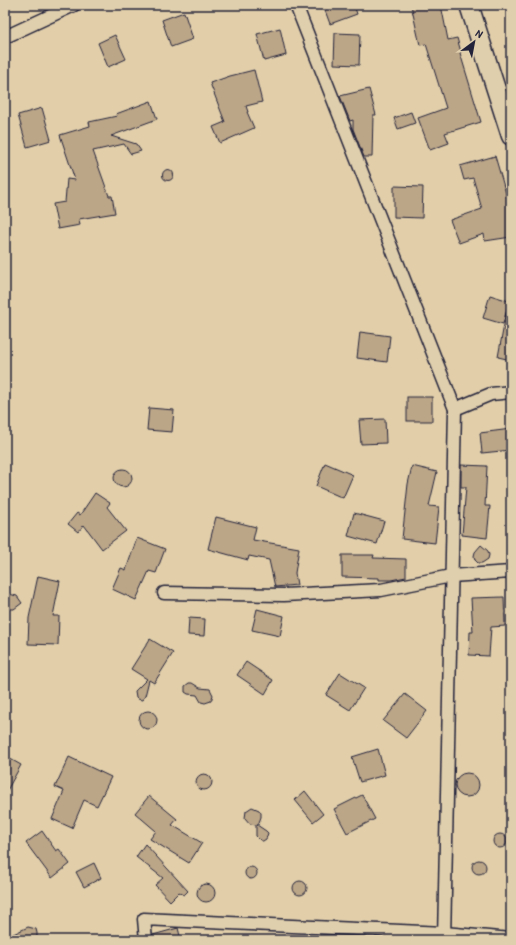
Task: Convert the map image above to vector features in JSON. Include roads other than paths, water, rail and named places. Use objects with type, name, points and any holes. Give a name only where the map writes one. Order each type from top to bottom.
[{"type":"main road","points":[[469,5],[511,136]]},
{"type":"street","points":[[5,37],[74,5]]},
{"type":"street","points":[[296,5],[455,409],[444,937]]},
{"type":"street","points":[[455,409],[491,394],[511,392]]},
{"type":"street","points":[[164,593],[284,595],[381,590],[451,576],[511,572]]},
{"type":"street","points":[[146,940],[144,919],[444,937],[511,939]]}]
